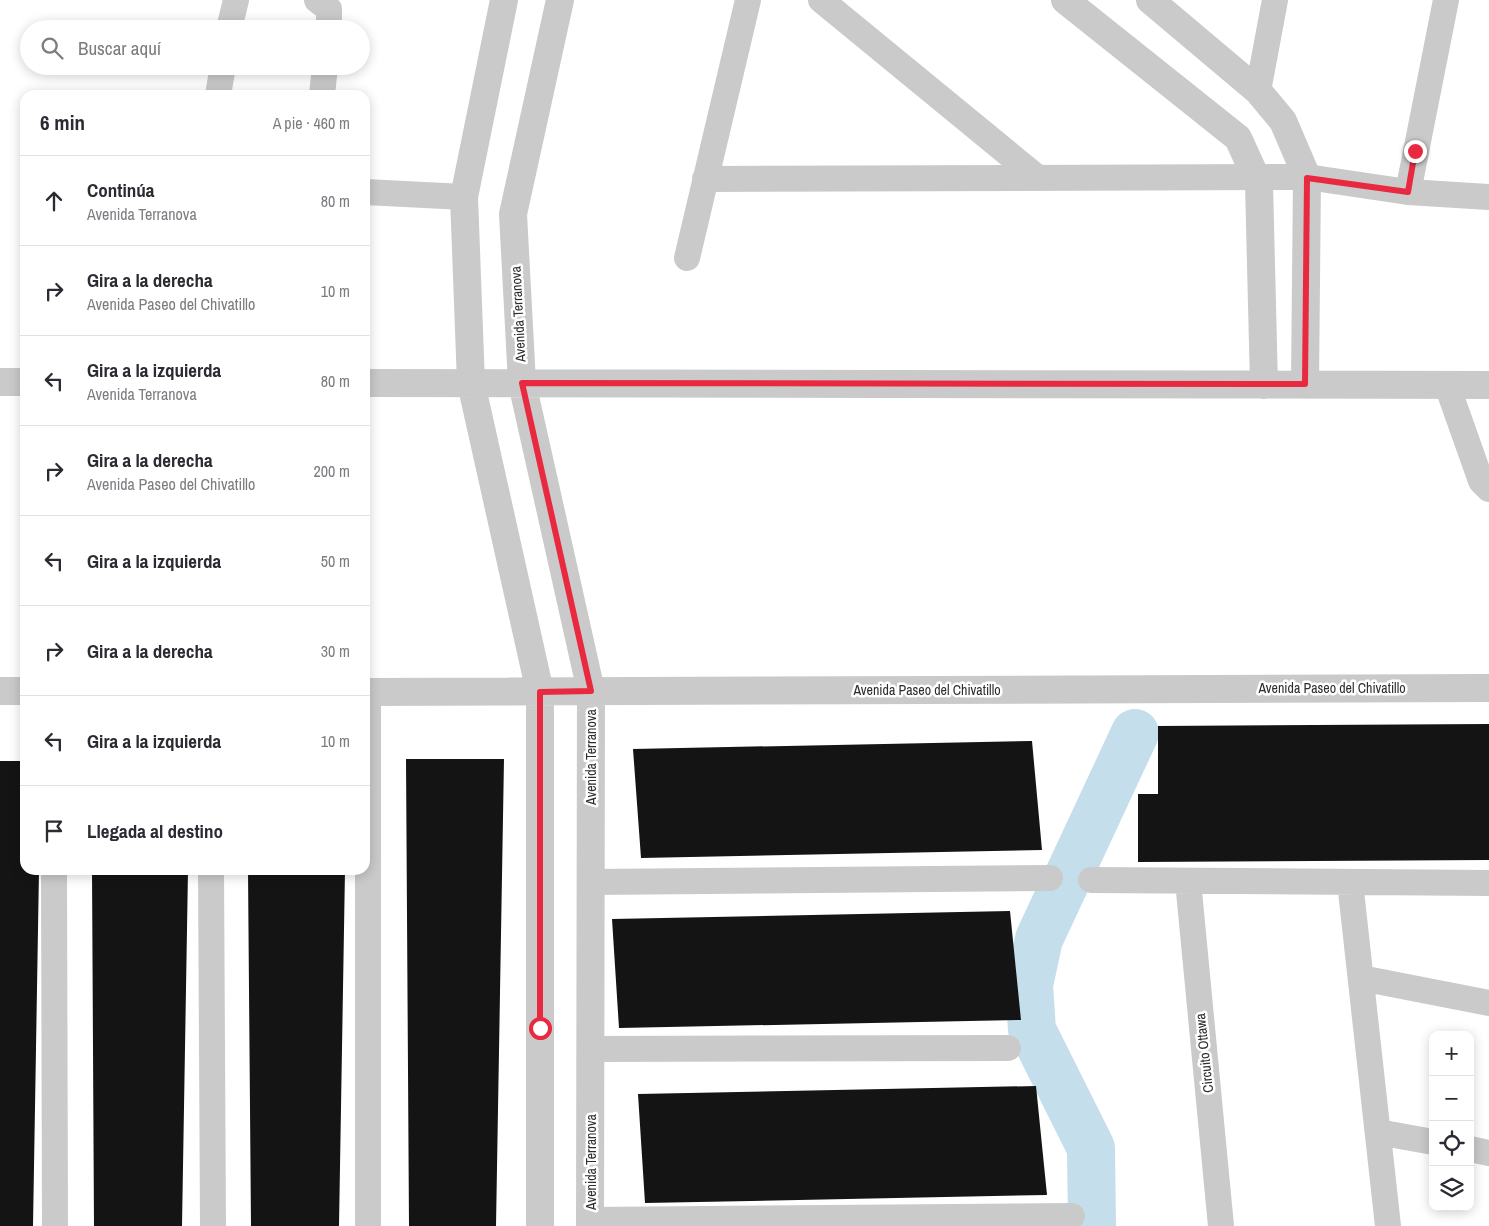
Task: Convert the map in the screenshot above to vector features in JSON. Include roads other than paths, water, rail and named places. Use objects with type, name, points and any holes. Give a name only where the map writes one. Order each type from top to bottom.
[{"type":"street","points":[[231,20],[236,0]]},
{"type":"street","points":[[317,0],[329,9],[329,20]]},
{"type":"street","points":[[504,0],[464,197],[471,383],[540,692],[540,1226]]},
{"type":"street","name":"Avenida Terranova","points":[[560,0],[513,214],[522,383],[591,691],[590,1223]]},
{"type":"street","points":[[686,258],[748,0]]},
{"type":"street","points":[[821,0],[1038,178]]},
{"type":"street","points":[[1065,0],[1238,138],[1259,184],[1264,385]]},
{"type":"street","points":[[1150,0],[1258,91],[1283,121],[1307,178],[1305,384]]},
{"type":"street","points":[[1258,91],[1275,0]]},
{"type":"street","points":[[1408,192],[1446,0]]},
{"type":"street","points":[[219,90],[221,75]]},
{"type":"street","points":[[323,90],[324,75]]},
{"type":"street","points":[[705,179],[1307,178],[1408,192],[1489,197]]},
{"type":"street","points":[[370,192],[464,197]]},
{"type":"street","points":[[0,382],[20,382]]},
{"type":"street","points":[[370,383],[1489,385]]},
{"type":"street","points":[[1447,385],[1481,481],[1489,489]]},
{"type":"street","name":"Avenida Paseo del Chivatillo","points":[[370,692],[1489,688]]},
{"type":"street","points":[[0,691],[20,692]]},
{"type":"street","points":[[54,875],[55,1226]]},
{"type":"street","points":[[211,875],[212,1226]]},
{"type":"street","points":[[367,875],[368,1226]]},
{"type":"street","points":[[591,882],[1050,878]]},
{"type":"street","points":[[1091,880],[1489,883]]},
{"type":"street","name":"Circuito Ottawa","points":[[1188,881],[1221,1226]]},
{"type":"street","points":[[1350,882],[1388,1226]]},
{"type":"street","points":[[1361,978],[1489,1003]]},
{"type":"street","points":[[590,1049],[1008,1048]]},
{"type":"street","points":[[1378,1132],[1429,1141]]},
{"type":"street","points":[[1474,1150],[1489,1153]]},
{"type":"street","points":[[590,1223],[1072,1216]]},
{"type":"waterway","points":[[1092,1226],[1091,1148],[1032,1030],[1029,985],[1039,939],[1135,733]]}]
